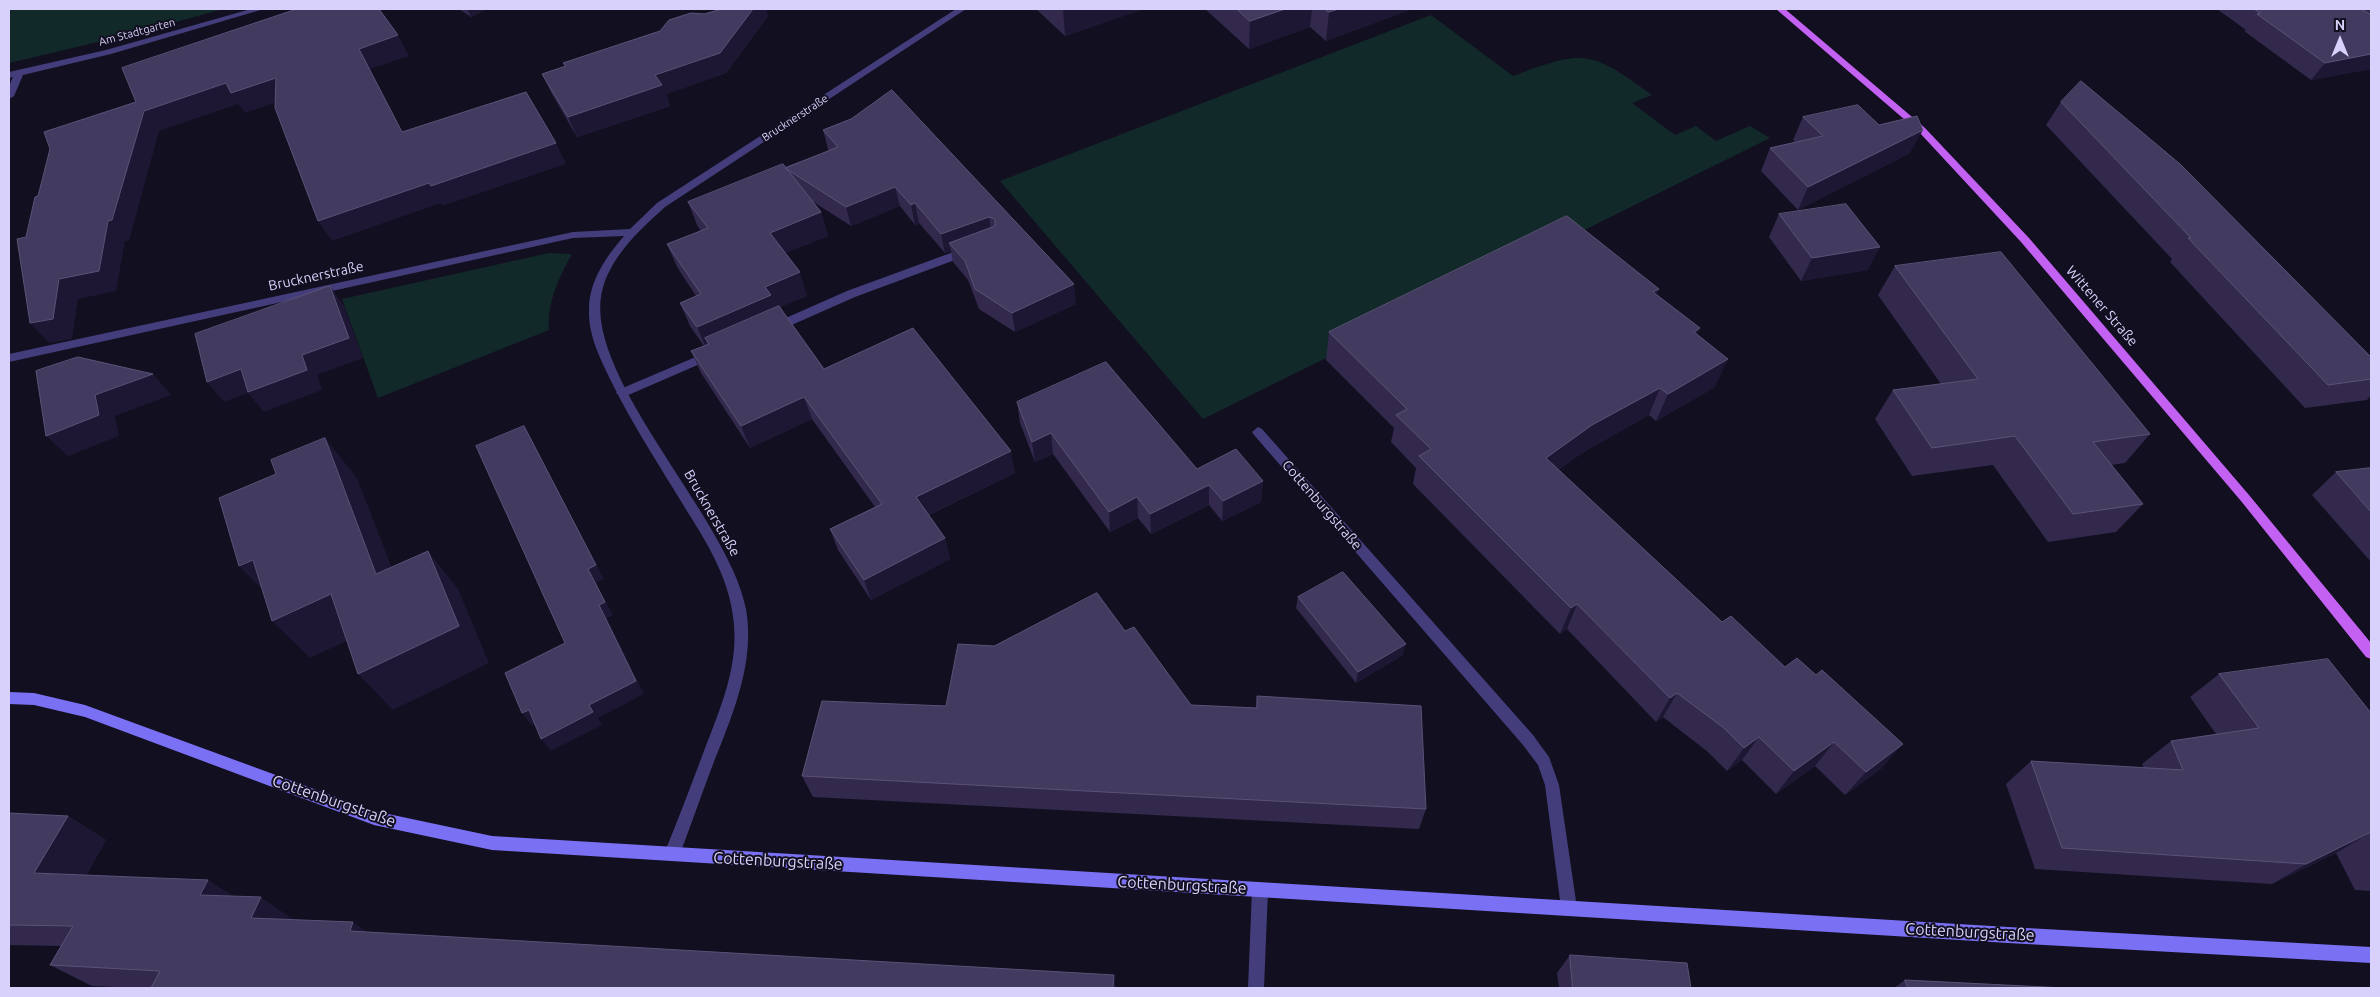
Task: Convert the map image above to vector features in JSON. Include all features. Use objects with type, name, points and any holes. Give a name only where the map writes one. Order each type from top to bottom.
[{"type":"main road","name":"Wittener Straße","points":[[1780,9],[1922,130],[2024,240],[2245,498],[2371,653]]},
{"type":"street","name":"Am Stadtgarten","points":[[9,75],[108,52],[260,9]]},
{"type":"street","name":"Brucknerstraße","points":[[672,854],[726,712],[740,660],[741,625],[735,593],[722,556],[622,393],[595,328],[595,298],[614,255],[632,232],[661,205],[962,9]]},
{"type":"street","points":[[9,96],[19,73]]},
{"type":"street","name":"Brucknerstraße","points":[[9,358],[573,235],[632,232]]},
{"type":"street","points":[[759,334],[850,294],[974,249]]},
{"type":"street","points":[[622,393],[723,350]]},
{"type":"street","name":"Cottenburgstraße","points":[[1258,432],[1528,740],[1544,762],[1552,784],[1569,908]]},
{"type":"street","name":"Cottenburgstraße","points":[[9,698],[34,699],[85,711],[374,818],[492,843],[2008,935],[2371,954]]},
{"type":"street","points":[[1256,988],[1260,890]]},
{"type":"green space","points":[[9,9],[224,9],[115,38],[9,63]]},
{"type":"green space","points":[[1431,15],[1513,76],[1556,61],[1572,58],[1586,58],[1600,62],[1614,69],[1652,95],[1632,103],[1675,135],[1696,126],[1716,141],[1750,126],[1770,138],[1203,419],[1000,181]]},
{"type":"green space","points":[[549,253],[572,254],[555,290],[550,310],[549,330],[378,398],[342,299]]},
{"type":"building","points":[[297,9],[379,9],[398,35],[359,49],[402,132],[526,92],[556,143],[431,186],[429,183],[318,221],[275,108],[276,78],[231,93],[226,83],[144,111],[112,220],[108,221],[99,271],[59,279],[53,319],[30,323],[17,239],[26,237],[35,197],[38,196],[50,149],[44,132],[136,102],[122,68]]},
{"type":"building","points":[[722,9],[753,9],[720,53],[655,75],[662,85],[568,117],[542,74],[566,66],[563,63],[660,31],[669,20],[691,13],[704,14]]},
{"type":"building","points":[[1237,9],[1285,9],[1250,21]]},
{"type":"building","points":[[1325,9],[1339,9],[1329,12]]},
{"type":"building","points":[[2254,9],[2361,9],[2371,15],[2371,54],[2325,63],[2257,14],[2260,13]]},
{"type":"building","points":[[2081,81],[2180,164],[2371,357],[2371,379],[2328,385],[2061,102]]},
{"type":"building","points":[[892,90],[1074,284],[1012,313],[975,289],[965,261],[949,243],[995,226],[995,219],[989,217],[941,234],[915,203],[911,205],[895,187],[846,207],[785,168],[838,147],[823,130],[851,119]]},
{"type":"building","points":[[1858,105],[1879,125],[1917,116],[1923,130],[1808,187],[1770,148],[1823,136],[1803,117]]},
{"type":"building","points":[[783,164],[821,212],[770,233],[800,272],[765,287],[771,295],[697,327],[680,303],[701,294],[667,244],[708,228],[688,202]]},
{"type":"building","points":[[1846,204],[1880,247],[1812,258],[1779,214]]},
{"type":"building","points":[[1567,216],[1659,289],[1653,292],[1700,328],[1694,332],[1728,359],[1668,394],[1660,388],[1592,425],[1546,458],[1722,622],[1731,616],[1785,667],[1797,658],[1816,675],[1822,670],[1903,744],[1866,772],[1834,742],[1794,771],[1759,737],[1744,748],[1724,728],[1677,693],[1670,698],[1577,604],[1571,608],[1419,456],[1431,449],[1396,415],[1407,409],[1329,332]]},
{"type":"building","points":[[2001,252],[2150,434],[2093,442],[2143,504],[2073,514],[2015,436],[1932,448],[1893,390],[1978,379],[1895,266]]},
{"type":"building","points":[[330,286],[349,338],[302,355],[307,370],[248,392],[241,369],[207,382],[195,334]]},
{"type":"building","points":[[779,306],[824,369],[913,328],[1011,451],[916,497],[945,538],[864,580],[830,529],[882,504],[804,397],[741,426],[691,351],[709,344],[705,338]]},
{"type":"building","points":[[78,357],[153,374],[95,395],[99,415],[46,436],[36,371]]},
{"type":"building","points":[[1106,362],[1197,469],[1236,449],[1263,481],[1223,501],[1209,485],[1150,514],[1137,497],[1109,512],[1051,433],[1032,442],[1017,402]]},
{"type":"building","points":[[524,426],[596,565],[588,569],[605,602],[599,605],[636,681],[589,705],[593,712],[541,739],[529,710],[522,713],[505,673],[565,643],[476,446]]},
{"type":"building","points":[[325,438],[376,574],[428,551],[459,626],[358,674],[331,594],[272,621],[253,560],[239,566],[219,498],[276,474],[271,460]]},
{"type":"building","points":[[2371,468],[2371,512],[2336,472]]},
{"type":"building","points":[[1343,572],[1406,644],[1358,672],[1298,597]]},
{"type":"building","points":[[1097,593],[1125,631],[1134,627],[1191,705],[1257,708],[1257,696],[1421,706],[1426,809],[802,776],[822,701],[946,706],[958,644],[994,646]]},
{"type":"building","points":[[2328,659],[2371,713],[2371,832],[2306,864],[2062,848],[2031,761],[2183,770],[2171,741],[2259,728],[2219,674]]},
{"type":"building","points":[[9,813],[68,816],[34,873],[208,880],[200,895],[261,897],[251,918],[353,922],[350,931],[1114,975],[1113,988],[151,988],[160,971],[50,965],[73,926],[9,925]]},
{"type":"building","points":[[1570,955],[1687,963],[1691,988],[1573,988]]},
{"type":"building","points":[[1905,980],[2065,988],[1908,988]]}]
